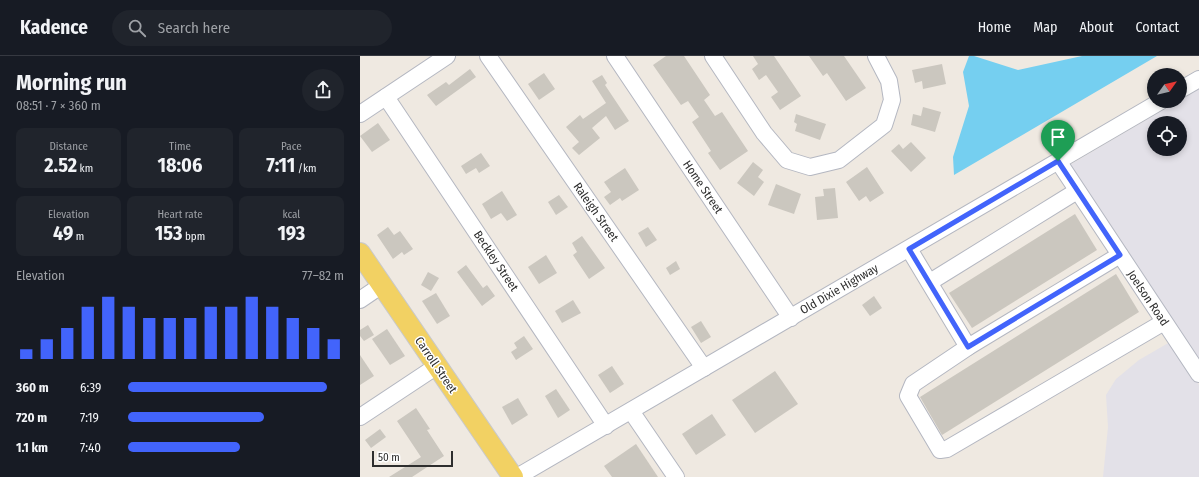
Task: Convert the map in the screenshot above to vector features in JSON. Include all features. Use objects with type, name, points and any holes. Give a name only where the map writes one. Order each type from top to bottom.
[{"type":"main road","name":"Carroll Street","points":[[360,253],[513,477]]},
{"type":"street","points":[[360,114],[447,56]]},
{"type":"street","name":"Raleigh Street","points":[[488,56],[704,368]]},
{"type":"street","name":"Home Street","points":[[615,56],[791,318]]},
{"type":"street","points":[[713,56],[764,133],[787,160],[810,167],[839,160],[884,125],[892,100],[889,81],[876,56]]},
{"type":"street","points":[[1187,86],[1199,79]]},
{"type":"street","name":"Beckley Street","points":[[386,97],[606,426]]},
{"type":"street","name":"Old Dixie Highway","points":[[517,477],[1149,108]]},
{"type":"street","name":"Joelson Road","points":[[1058,161],[1199,374]]},
{"type":"street","points":[[930,282],[1077,191]]},
{"type":"street","points":[[909,249],[968,347]]},
{"type":"street","points":[[1120,255],[968,347],[914,384],[908,396],[940,450],[946,449],[1164,322]]},
{"type":"street","points":[[360,300],[382,285]]},
{"type":"street","points":[[360,417],[437,366]]},
{"type":"street","points":[[631,411],[676,477]]},
{"type":"shaded area","points":[[1199,89],[1199,363],[1183,335],[1068,166],[1147,120],[1147,156],[1187,156],[1187,116],[1153,116],[1167,108],[1187,108],[1187,96]]},
{"type":"shaded area","points":[[1170,342],[1199,385],[1199,477],[1103,477],[1108,427],[1106,395],[1116,379],[1139,360]]},
{"type":"water","points":[[969,56],[974,56],[1018,70],[1082,56],[1157,56],[954,175],[953,157],[969,106],[963,72]]},
{"type":"building","points":[[666,56],[684,56],[710,95],[704,100],[715,116],[722,112],[748,151],[720,170],[708,153],[711,151],[692,122],[699,117],[688,101],[681,105],[653,65]]},
{"type":"building","points":[[753,56],[774,56],[801,96],[780,110],[771,97],[778,92],[766,75],[759,80],[752,69],[758,64]]},
{"type":"building","points":[[809,56],[844,56],[866,88],[846,101],[827,73],[823,76]]},
{"type":"building","points":[[942,64],[946,84],[923,89],[922,81],[915,83],[912,70]]},
{"type":"building","points":[[470,69],[476,77],[436,106],[427,95],[446,82],[449,85]]},
{"type":"building","points":[[544,73],[555,89],[539,100],[528,84]]},
{"type":"building","points":[[602,75],[607,83],[605,85],[629,121],[615,130],[606,116],[592,128],[600,138],[579,155],[572,148],[579,142],[566,127],[580,115],[583,119],[606,103],[592,81]]},
{"type":"building","points":[[923,107],[941,112],[935,132],[911,125],[913,114],[921,116]]},
{"type":"building","points":[[796,114],[826,124],[820,140],[795,131],[797,124],[794,122]]},
{"type":"building","points":[[378,123],[390,140],[372,152],[360,136]]},
{"type":"building","points":[[911,142],[926,158],[911,172],[891,151],[899,144],[903,149]]},
{"type":"building","points":[[481,153],[490,166],[479,173],[476,168],[466,174],[461,166]]},
{"type":"building","points":[[753,162],[763,170],[758,177],[764,182],[754,196],[737,183]]},
{"type":"building","points":[[867,167],[884,193],[870,202],[866,196],[859,201],[846,182]]},
{"type":"building","points":[[625,168],[639,190],[622,201],[620,198],[610,205],[604,197],[611,192],[604,182]]},
{"type":"building","points":[[776,184],[801,194],[794,214],[768,205]]},
{"type":"building","points":[[835,188],[838,218],[817,220],[815,197],[824,196],[823,189]]},
{"type":"building","points":[[502,191],[517,215],[507,221],[501,213],[491,219],[482,204]]},
{"type":"building","points":[[559,195],[568,207],[556,215],[548,202]]},
{"type":"building","points":[[1075,214],[1097,250],[972,328],[949,293]]},
{"type":"building","points":[[388,227],[394,235],[400,231],[413,249],[404,255],[402,252],[393,259],[377,235]]},
{"type":"building","points":[[648,227],[657,240],[646,247],[638,233]]},
{"type":"building","points":[[582,236],[605,268],[589,279],[573,255],[577,252],[572,243]]},
{"type":"building","points":[[546,255],[557,273],[539,284],[528,267]]},
{"type":"building","points":[[676,261],[680,269],[670,275],[666,268]]},
{"type":"building","points":[[466,265],[483,288],[487,285],[495,296],[482,306],[457,272]]},
{"type":"building","points":[[428,272],[439,278],[431,291],[421,285]]},
{"type":"building","points":[[1116,274],[1139,312],[942,435],[920,397]]},
{"type":"building","points":[[436,293],[450,316],[437,324],[422,301]]},
{"type":"building","points":[[874,296],[882,308],[870,316],[862,305]]},
{"type":"building","points":[[573,300],[581,313],[562,323],[555,311]]},
{"type":"building","points":[[701,321],[711,337],[701,343],[691,327]]},
{"type":"building","points":[[368,325],[374,335],[364,341],[360,336],[360,330]]},
{"type":"building","points":[[387,329],[405,356],[390,365],[372,339]]},
{"type":"building","points":[[524,336],[533,349],[516,360],[511,352],[517,348],[514,343]]},
{"type":"building","points":[[360,355],[374,376],[360,385]]},
{"type":"building","points":[[612,366],[624,384],[610,393],[598,375]]},
{"type":"building","points":[[775,371],[798,404],[755,433],[732,400]]},
{"type":"building","points":[[556,389],[570,410],[558,418],[545,396]]},
{"type":"building","points":[[518,398],[528,415],[512,425],[502,407]]},
{"type":"building","points":[[416,408],[430,429],[427,430],[444,456],[412,477],[389,477],[421,457],[397,421]]},
{"type":"building","points":[[712,414],[726,435],[696,455],[682,434]]},
{"type":"building","points":[[380,429],[386,437],[371,448],[365,440]]},
{"type":"building","points":[[636,444],[658,477],[612,477],[604,466]]},
{"type":"route","points":[[1058,161],[1120,255],[968,347],[909,249],[1058,161]]}]
